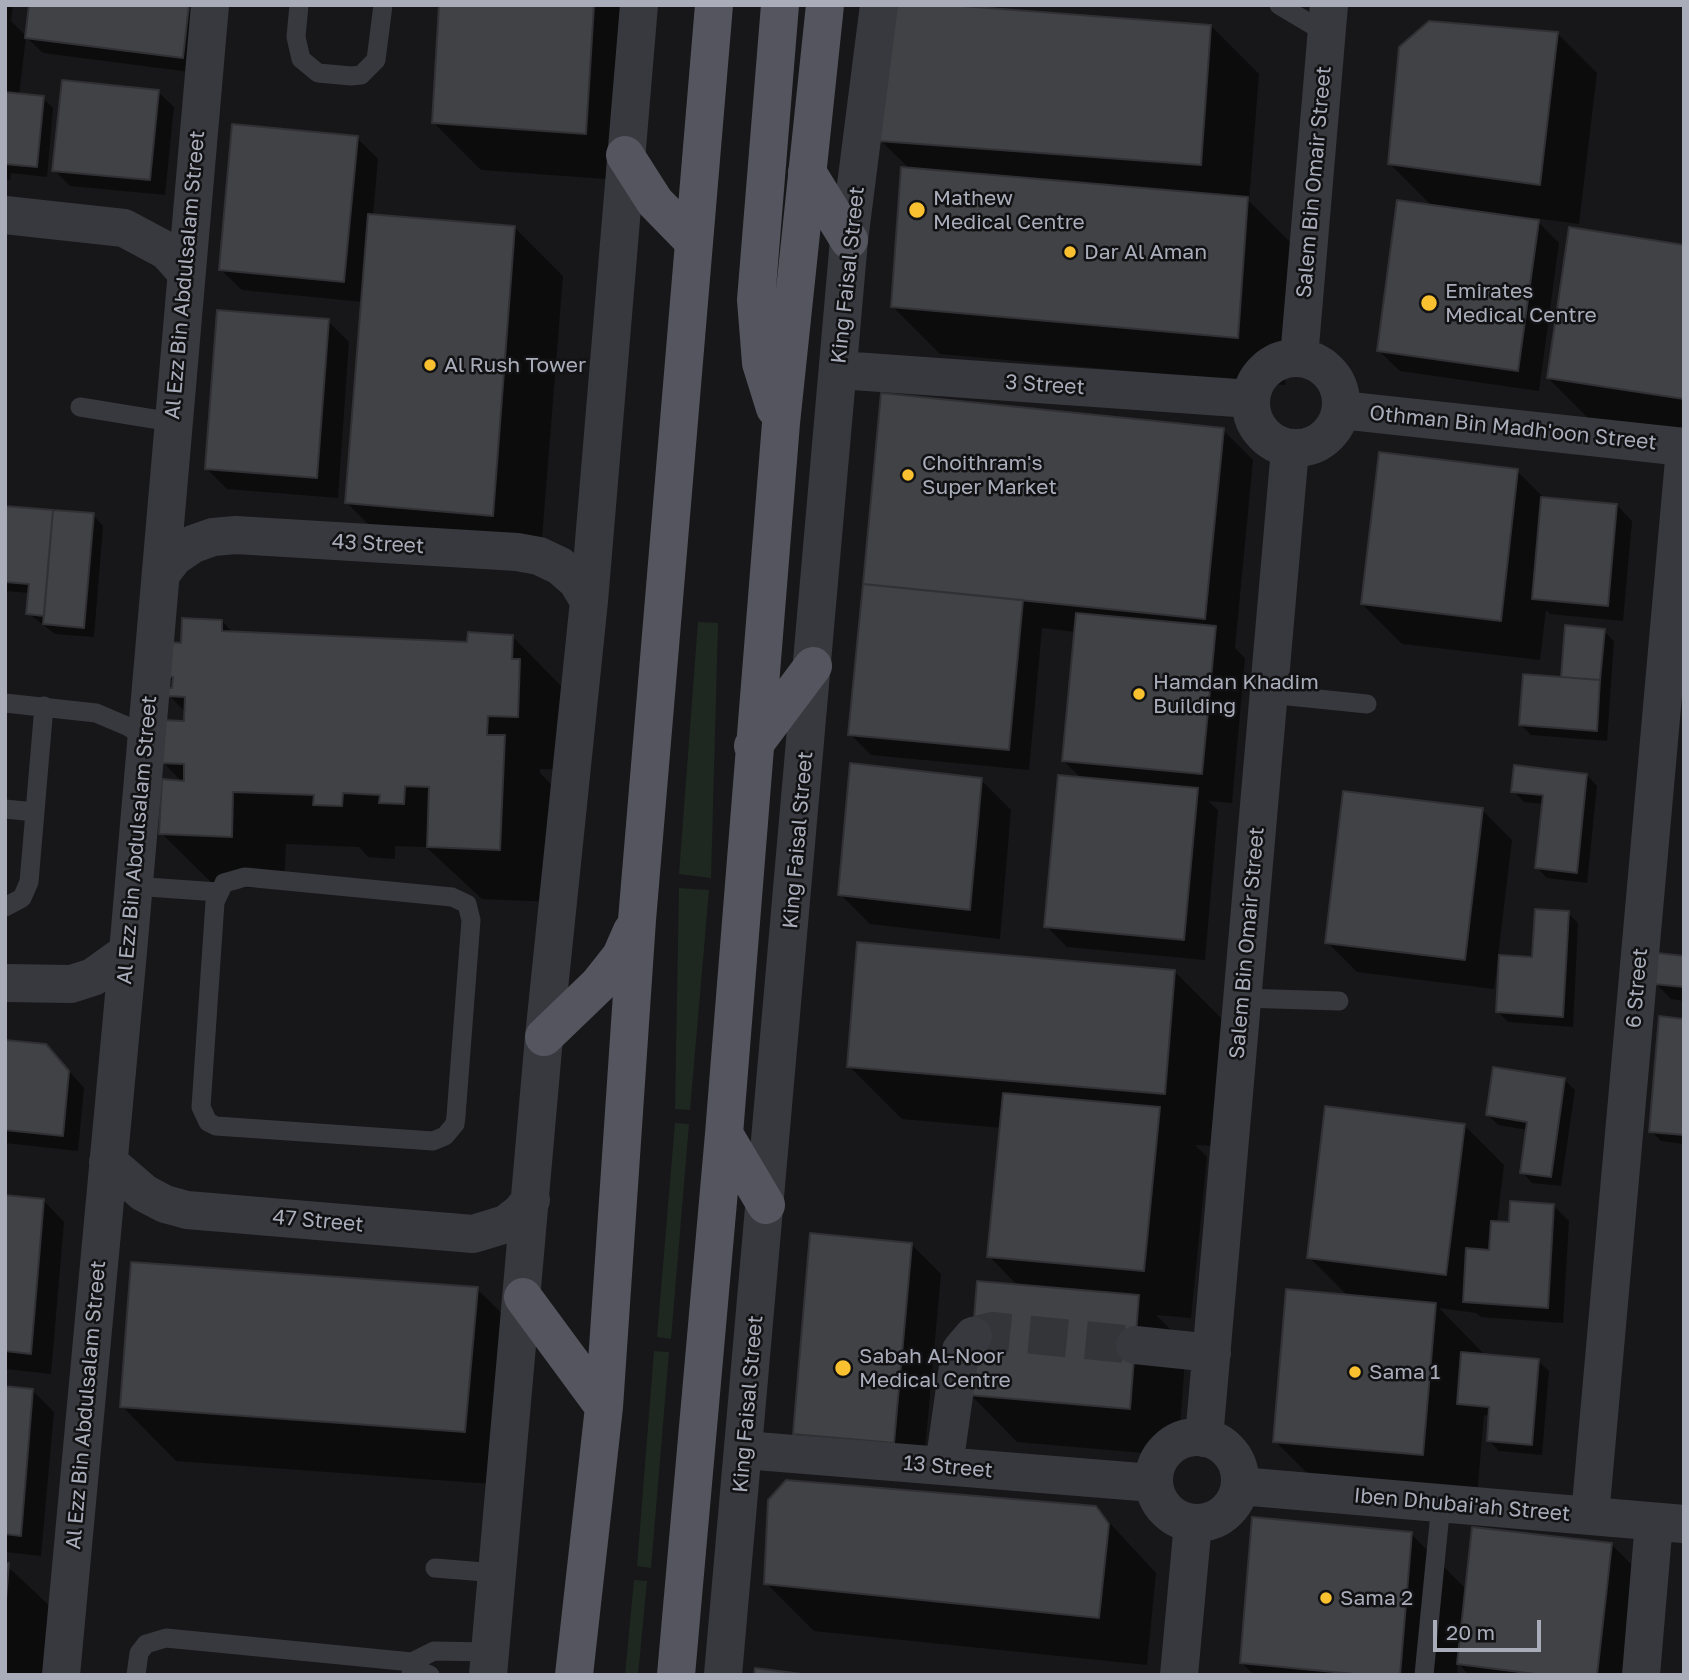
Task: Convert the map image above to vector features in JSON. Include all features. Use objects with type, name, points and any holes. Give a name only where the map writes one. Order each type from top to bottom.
[{"type":"main road","points":[[574,1675],[604,1407],[637,920],[714,5]]},
{"type":"main road","points":[[780,5],[756,300],[761,363],[781,423]]},
{"type":"main road","points":[[676,1675],[724,1134],[781,423],[825,5]]},
{"type":"main road","points":[[625,155],[655,202],[694,242]]},
{"type":"main road","points":[[807,172],[849,240]]},
{"type":"main road","points":[[754,746],[813,666]]},
{"type":"main road","points":[[544,1037],[572,1012],[614,966],[637,920]]},
{"type":"main road","points":[[724,1134],[766,1205]]},
{"type":"main road","points":[[523,1297],[604,1407]]},
{"type":"street","name":"Al Ezz Bin Abdulsalam Street","points":[[61,1675],[134,886],[184,270],[210,5]]},
{"type":"street","points":[[489,1663],[544,1037],[589,601],[639,5]]},
{"type":"street","name":"King Faisal Street","points":[[723,1675],[849,240],[879,5]]},
{"type":"street","name":"Salem Bin Omair Street","points":[[1299,358],[1327,19]]},
{"type":"street","points":[[5,215],[124,228],[167,251],[184,270]]},
{"type":"street","points":[[1299,358],[1314,361],[1336,381],[1341,395],[1341,410],[1329,436],[1304,449],[1290,449],[1276,445],[1261,431],[1251,413],[1251,399],[1253,388],[1266,369],[1287,359],[1299,358]]},
{"type":"street","name":"3 Street","points":[[839,370],[1251,399]]},
{"type":"street","name":"Othman Bin Madh'oon Street","points":[[1341,410],[1684,447]]},
{"type":"street","name":"Salem Bin Omair Street","points":[[1204,1438],[1290,449]]},
{"type":"street","name":"6 Street","points":[[1590,1516],[1684,460]]},
{"type":"street","name":"43 Street","points":[[161,574],[174,557],[192,544],[213,537],[236,535],[517,552],[539,556],[560,566],[577,582],[589,601]]},
{"type":"street","points":[[5,984],[71,985],[93,977],[128,952]]},
{"type":"street","name":"47 Street","points":[[108,1162],[144,1194],[165,1204],[201,1211],[473,1234],[506,1224],[531,1200]]},
{"type":"street","points":[[944,1466],[961,1350],[973,1336]]},
{"type":"street","points":[[1135,1345],[1212,1353]]},
{"type":"street","points":[[1191,1437],[1204,1438],[1227,1450],[1235,1461],[1240,1486],[1235,1502],[1223,1514],[1209,1522],[1181,1521],[1162,1506],[1153,1483],[1159,1458],[1168,1448],[1191,1437]]},
{"type":"street","name":"13 Street","points":[[744,1450],[1153,1483]]},
{"type":"street","name":"Iben Dhubai'ah Street","points":[[1240,1486],[1669,1523]]},
{"type":"street","points":[[1179,1675],[1192,1523]]},
{"type":"street","points":[[1640,1675],[1669,1523]]},
{"type":"lane","points":[[299,5],[296,37],[301,59],[318,73],[351,76],[361,75],[376,60],[383,5]]},
{"type":"lane","points":[[1279,5],[1327,19]]},
{"type":"lane","points":[[80,407],[172,422]]},
{"type":"lane","points":[[1269,694],[1367,704]]},
{"type":"lane","points":[[5,703],[96,713],[130,727],[147,739]]},
{"type":"lane","points":[[5,907],[13,905],[27,891],[44,706]]},
{"type":"lane","points":[[5,809],[35,812]]},
{"type":"lane","points":[[244,877],[452,897],[467,904],[471,919],[456,1116],[451,1131],[433,1141],[216,1126],[208,1122],[201,1107],[218,891],[224,883],[244,877]]},
{"type":"lane","points":[[134,886],[218,891]]},
{"type":"lane","points":[[1242,998],[1339,1001]]},
{"type":"lane","points":[[1424,1675],[1441,1503]]},
{"type":"lane","points":[[435,1568],[497,1573]]},
{"type":"lane","points":[[136,1675],[139,1653],[146,1644],[166,1638],[411,1668],[430,1675]]},
{"type":"lane","points":[[411,1668],[434,1651],[489,1663]]},
{"type":"shaded area","points":[[698,622],[718,623],[711,878],[679,874]]},
{"type":"shaded area","points":[[679,888],[709,890],[690,1110],[675,1109]]},
{"type":"shaded area","points":[[675,1123],[689,1124],[671,1339],[657,1337]]},
{"type":"shaded area","points":[[654,1351],[669,1352],[651,1568],[637,1566]]},
{"type":"shaded area","points":[[634,1580],[647,1581],[638,1675],[625,1675]]},
{"type":"building","points":[[29,5],[189,5],[183,58],[25,38]]},
{"type":"building","points":[[439,5],[594,5],[586,134],[432,123]]},
{"type":"building","points":[[888,5],[949,5],[1211,25],[1201,165],[879,141]]},
{"type":"building","points":[[1429,21],[1558,32],[1540,185],[1388,164],[1399,47]]},
{"type":"building","points":[[62,80],[159,90],[150,180],[52,171]]},
{"type":"building","points":[[5,92],[44,96],[37,167],[5,164]]},
{"type":"building","points":[[232,124],[358,136],[344,282],[219,270]]},
{"type":"building","name":"Dar Al Aman","points":[[901,167],[1248,197],[1238,338],[891,307]]},
{"type":"building","points":[[1397,200],[1539,220],[1518,371],[1377,351]]},
{"type":"building","name":"Al Rush Tower","points":[[368,214],[515,226],[493,516],[345,503]]},
{"type":"building","points":[[1569,227],[1684,245],[1684,399],[1547,378]]},
{"type":"building","points":[[217,310],[329,319],[317,478],[205,469]]},
{"type":"building","points":[[881,393],[1224,428],[1205,619],[863,584]]},
{"type":"building","points":[[1379,452],[1518,469],[1501,621],[1361,604]]},
{"type":"building","points":[[1541,497],[1617,504],[1608,606],[1532,599]]},
{"type":"building","points":[[5,506],[53,510],[44,616],[26,614],[29,584],[5,582]]},
{"type":"building","points":[[53,510],[94,513],[84,628],[43,624]]},
{"type":"building","points":[[863,584],[1023,600],[1009,750],[848,735]]},
{"type":"building","name":"Hamdan Khadim Building","points":[[1076,613],[1216,626],[1202,774],[1062,761]]},
{"type":"building","points":[[182,618],[222,620],[222,631],[467,642],[468,632],[513,635],[512,659],[520,659],[518,717],[488,716],[487,735],[505,735],[500,850],[427,847],[429,787],[405,786],[404,804],[379,803],[380,795],[343,793],[342,806],[313,805],[314,795],[233,792],[232,837],[159,834],[162,779],[184,781],[184,764],[161,763],[163,720],[184,721],[185,697],[167,696],[167,688],[172,688],[173,677],[166,676],[168,642],[181,643]]},
{"type":"building","points":[[1565,625],[1605,629],[1600,680],[1561,677]]},
{"type":"building","points":[[1523,674],[1600,680],[1597,731],[1519,725]]},
{"type":"building","points":[[850,763],[982,778],[970,910],[838,895]]},
{"type":"building","points":[[1514,765],[1587,774],[1577,873],[1535,868],[1543,795],[1511,792]]},
{"type":"building","points":[[1058,775],[1198,788],[1184,940],[1044,927]]},
{"type":"building","points":[[1343,791],[1483,808],[1465,960],[1325,943]]},
{"type":"building","points":[[1535,909],[1569,911],[1563,1017],[1496,1012],[1499,955],[1532,957]]},
{"type":"building","points":[[857,942],[1175,970],[1165,1094],[847,1067]]},
{"type":"building","points":[[1657,953],[1684,956],[1684,987],[1654,984]]},
{"type":"building","points":[[1659,1016],[1684,1019],[1684,1135],[1649,1132]]},
{"type":"building","points":[[5,1040],[46,1044],[69,1071],[63,1136],[5,1130]]},
{"type":"building","points":[[1493,1067],[1565,1078],[1551,1177],[1520,1173],[1527,1122],[1486,1115]]},
{"type":"building","points":[[1003,1093],[1160,1107],[1144,1271],[987,1257]]},
{"type":"building","points":[[1325,1106],[1465,1124],[1446,1275],[1307,1258]]},
{"type":"building","points":[[5,1195],[44,1199],[31,1354],[5,1351]]},
{"type":"building","points":[[1510,1201],[1554,1204],[1548,1308],[1463,1302],[1466,1248],[1489,1250],[1491,1221],[1509,1222]]},
{"type":"building","points":[[810,1233],[912,1243],[894,1443],[793,1434]]},
{"type":"building","points":[[131,1262],[478,1287],[465,1432],[120,1407]]},
{"type":"building","points":[[977,1281],[1139,1295],[1130,1409],[968,1395]]},
{"type":"building","name":"Sama 1","points":[[1286,1289],[1436,1303],[1423,1455],[1273,1442]]},
{"type":"building","points":[[1461,1352],[1539,1359],[1532,1445],[1487,1441],[1489,1407],[1457,1404]]},
{"type":"building","points":[[5,1386],[33,1389],[21,1536],[5,1534]]},
{"type":"building","points":[[786,1480],[1096,1506],[1109,1524],[1099,1618],[764,1584],[768,1500]]},
{"type":"building","name":"Sama 2","points":[[1252,1517],[1412,1532],[1400,1675],[1365,1675],[1240,1663]]},
{"type":"building","points":[[1472,1527],[1612,1543],[1597,1675],[1543,1675],[1457,1664]]},
{"type":"building","points":[[5,1563],[9,1563],[5,1612]]},
{"type":"building","points":[[755,1668],[810,1675],[754,1675]]},
{"type":"tunnel","points":[[973,1336],[992,1331],[1135,1345]]},
{"type":"place","name":"Mathew Medical Centre","points":[[917,210]]},
{"type":"place","name":"Dar Al Aman","points":[[1070,252]]},
{"type":"place","name":"Emirates Medical Centre","points":[[1429,303]]},
{"type":"place","name":"Al Rush Tower","points":[[430,365]]},
{"type":"place","name":"Choithram's Super Market","points":[[908,475]]},
{"type":"place","name":"Hamdan Khadim Building","points":[[1139,694]]},
{"type":"place","name":"Sabah Al-Noor Medical Centre","points":[[843,1368]]},
{"type":"place","name":"Sama 1","points":[[1355,1372]]},
{"type":"place","name":"Sama 2","points":[[1326,1598]]}]
